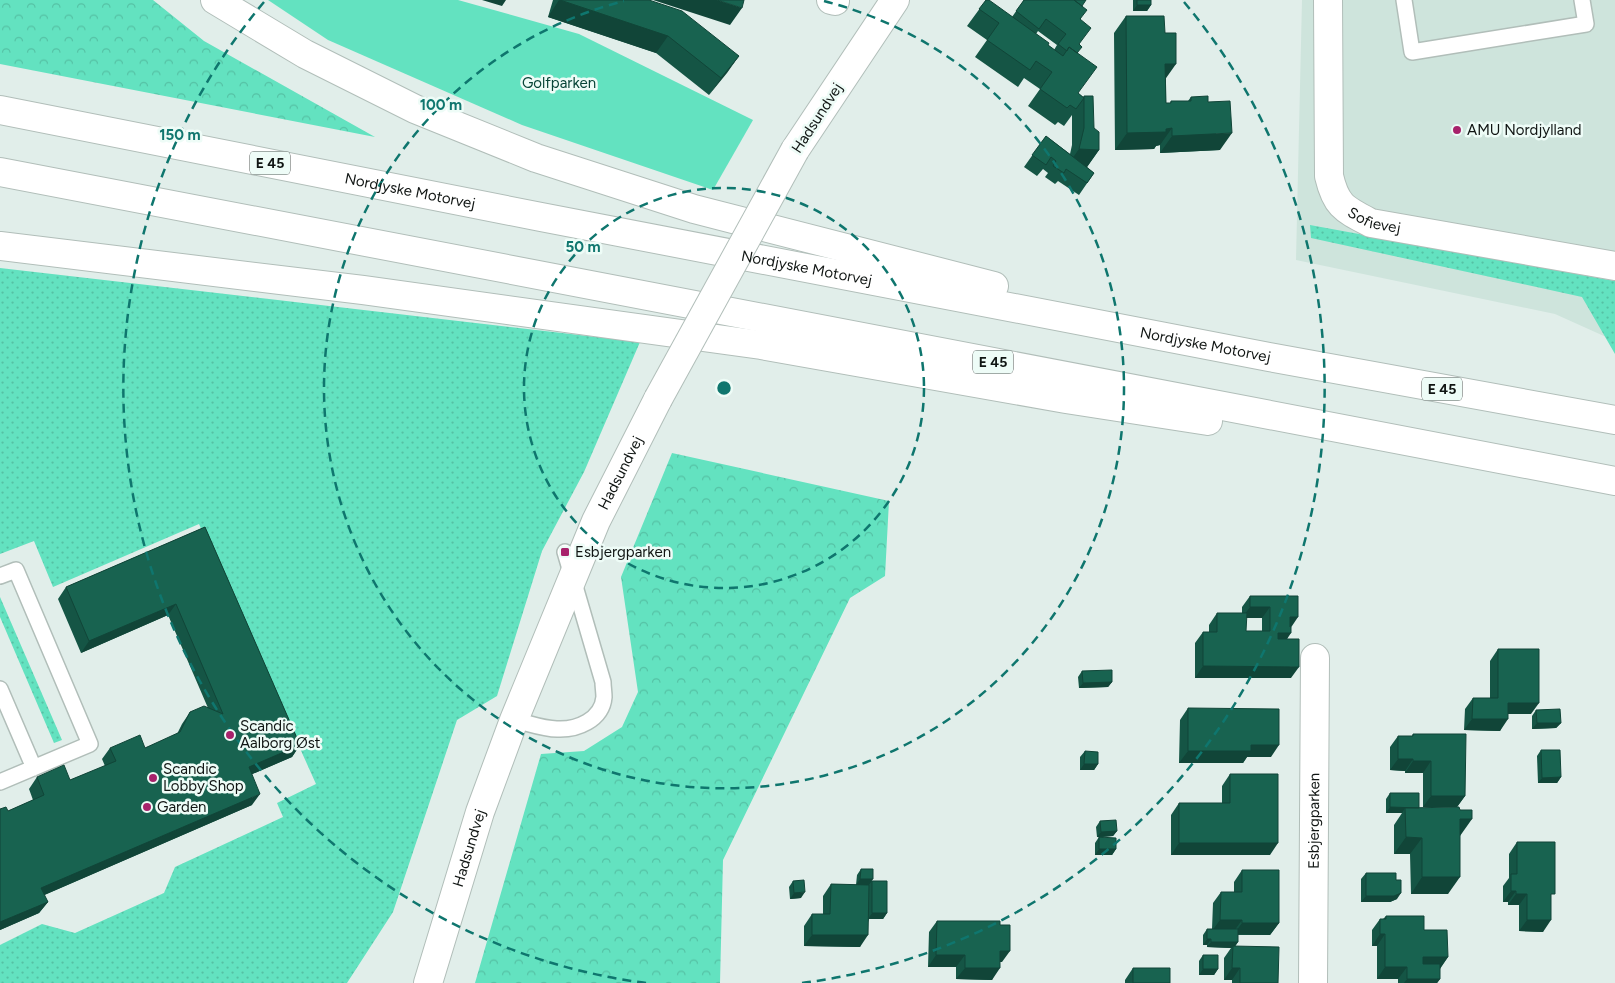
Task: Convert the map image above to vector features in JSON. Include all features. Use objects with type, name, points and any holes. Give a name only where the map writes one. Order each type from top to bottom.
[{"type":"main road","points":[[215,0],[305,54],[415,109],[536,158],[703,211],[1269,357]]},
{"type":"main road","name":"Hadsundvej","points":[[428,983],[480,812],[514,720],[596,521],[658,399],[795,150],[896,0]]},
{"type":"main road","name":"Sofievej","points":[[1328,0],[1329,176],[1333,195],[1347,211],[1370,223],[1615,266]]},
{"type":"main road","name":"Nordjyske Motorvej","points":[[0,110],[531,215],[1269,357],[1615,420]]},
{"type":"main road","name":"E 45","points":[[0,172],[1615,482]]},
{"type":"main road","points":[[0,246],[372,291],[761,345],[1066,399],[1615,482]]},
{"type":"main road","name":"Esbjergparken","points":[[1313,983],[1315,658]]},
{"type":"lane","points":[[1404,0],[1412,52],[1586,24],[1582,0]]},
{"type":"lane","points":[[514,720],[556,729],[576,727],[594,717],[602,706],[604,697],[603,682],[565,552]]},
{"type":"lane","points":[[0,576],[16,570],[90,744],[0,782]]},
{"type":"lane","points":[[0,689],[34,768]]},
{"type":"shaded area","name":"AMU Nordjylland","points":[[1302,0],[1615,0],[1615,341],[1555,314],[1296,260]]},
{"type":"green space","points":[[0,0],[153,0],[204,41],[375,137],[0,64]]},
{"type":"green space","name":"Golfparken","points":[[268,0],[458,0],[579,34],[753,120],[713,190],[522,125],[328,40]]},
{"type":"green space","points":[[1310,225],[1615,281],[1615,354],[1582,297],[1311,238]]},
{"type":"green space","points":[[0,268],[640,342],[584,472],[542,551],[497,696],[457,720],[393,912],[347,983],[0,983],[0,945],[42,924],[75,933],[164,893],[175,867],[283,817],[277,803],[316,784],[199,524],[53,587],[34,541],[0,554]]},
{"type":"green space","points":[[672,453],[889,501],[885,576],[850,598],[723,860],[720,983],[475,983],[541,754],[584,751],[622,727],[638,692],[621,577]]},
{"type":"green space","points":[[0,597],[62,740],[54,743],[0,617]]},
{"type":"building","points":[[560,0],[649,0],[682,11],[739,56],[721,78],[668,36]]},
{"type":"building","points":[[717,0],[744,0],[742,8]]},
{"type":"building","points":[[986,0],[989,0],[1049,43],[1048,45],[1063,56],[1069,47],[1097,67],[1078,93],[1084,98],[1076,109],[1070,105],[1067,108],[1040,89],[1052,72],[1036,61],[1030,70],[987,40],[999,23],[979,9]]},
{"type":"building","points":[[1024,0],[1074,0],[1087,10],[1080,19],[1091,28],[1079,44],[1082,47],[1077,53],[1069,47],[1067,51],[1058,44],[1066,34],[1046,19],[1039,29],[1016,11]]},
{"type":"building","points":[[1074,0],[1086,0],[1082,6]]},
{"type":"building","points":[[1137,0],[1151,0],[1151,5],[1137,5]]},
{"type":"building","points":[[1126,16],[1164,16],[1165,33],[1176,33],[1176,64],[1165,64],[1166,103],[1171,103],[1171,101],[1191,101],[1191,97],[1208,96],[1208,102],[1230,101],[1232,133],[1172,136],[1172,128],[1166,129],[1166,132],[1127,133]]},
{"type":"building","points":[[1084,96],[1093,96],[1094,128],[1099,132],[1099,150],[1079,149],[1084,128]]},
{"type":"building","points":[[1046,136],[1094,173],[1087,183],[1066,169],[1064,173],[1053,166],[1056,161],[1051,157],[1046,165],[1032,155]]},
{"type":"building","name":"Scandic Aalborg Øst","points":[[205,527],[300,745],[249,767],[260,794],[41,888],[48,902],[0,922],[0,809],[6,807],[8,811],[44,795],[37,777],[64,765],[70,780],[116,761],[110,748],[140,735],[145,748],[180,732],[190,712],[204,706],[223,714],[176,604],[89,641],[66,587]]},
{"type":"building","points":[[1250,596],[1298,596],[1298,617],[1290,617],[1291,633],[1278,633],[1278,639],[1299,639],[1299,667],[1203,666],[1203,632],[1217,632],[1217,613],[1247,613],[1246,631],[1270,631],[1270,607],[1250,607]]},
{"type":"building","points":[[1498,649],[1539,649],[1539,703],[1508,703],[1508,719],[1472,719],[1473,698],[1498,698]]},
{"type":"building","points":[[1112,670],[1112,682],[1083,683],[1082,671]]},
{"type":"building","points":[[1188,708],[1279,709],[1279,745],[1251,745],[1251,751],[1188,751]]},
{"type":"building","points":[[1560,709],[1561,723],[1537,723],[1536,710]]},
{"type":"building","points":[[1413,734],[1466,734],[1465,796],[1431,796],[1431,761],[1398,759],[1398,736],[1413,736]]},
{"type":"building","points":[[1541,750],[1560,750],[1561,777],[1542,778]]},
{"type":"building","points":[[1085,751],[1098,752],[1098,764],[1084,764]]},
{"type":"building","points":[[1230,774],[1278,774],[1278,843],[1179,843],[1179,803],[1230,803]]},
{"type":"building","points":[[1390,793],[1419,793],[1419,808],[1390,807]]},
{"type":"building","points":[[1459,807],[1460,810],[1472,810],[1472,819],[1460,819],[1460,877],[1422,877],[1422,838],[1406,837],[1405,808]]},
{"type":"building","points":[[1116,820],[1117,831],[1101,832],[1100,821]]},
{"type":"building","points":[[1099,837],[1116,838],[1116,849],[1099,849]]},
{"type":"building","points":[[1517,842],[1555,842],[1555,894],[1551,894],[1551,920],[1527,920],[1527,894],[1516,894],[1516,891],[1511,891],[1511,874],[1517,874]]},
{"type":"building","points":[[861,869],[873,869],[873,879],[860,879]]},
{"type":"building","points":[[1242,870],[1279,870],[1279,923],[1242,923],[1242,920],[1220,920],[1221,892],[1242,892]]},
{"type":"building","points":[[1366,873],[1396,873],[1396,880],[1401,880],[1401,893],[1394,896],[1366,896]]},
{"type":"building","points":[[804,880],[805,892],[794,893],[793,881]]},
{"type":"building","points":[[872,881],[887,881],[887,913],[872,913]]},
{"type":"building","points":[[831,884],[869,885],[868,935],[812,935],[812,914],[830,914]]},
{"type":"building","points":[[1386,916],[1424,916],[1424,930],[1447,930],[1448,957],[1423,957],[1423,964],[1440,964],[1440,979],[1407,979],[1407,967],[1385,967],[1385,934],[1380,934],[1380,919],[1386,919]]},
{"type":"building","points":[[937,921],[1000,921],[1000,925],[1010,925],[1010,951],[1000,951],[1000,968],[965,968],[965,955],[936,955]]},
{"type":"building","points":[[1207,929],[1238,929],[1238,942],[1211,942],[1211,939],[1207,939]]},
{"type":"building","points":[[1233,946],[1279,947],[1278,983],[1240,983],[1240,968],[1232,968]]},
{"type":"building","points":[[1203,955],[1218,955],[1218,969],[1203,969]]},
{"type":"building","points":[[1133,968],[1170,968],[1170,983],[1133,983]]},
{"type":"place","name":"AMU Nordjylland","points":[[1457,130]]},
{"type":"place","name":"Esbjergparken","points":[[565,552]]},
{"type":"place","name":"Scandic Aalborg Øst","points":[[230,735]]},
{"type":"place","name":"Scandic Lobby Shop","points":[[153,778]]},
{"type":"place","name":"Garden","points":[[147,807]]}]
